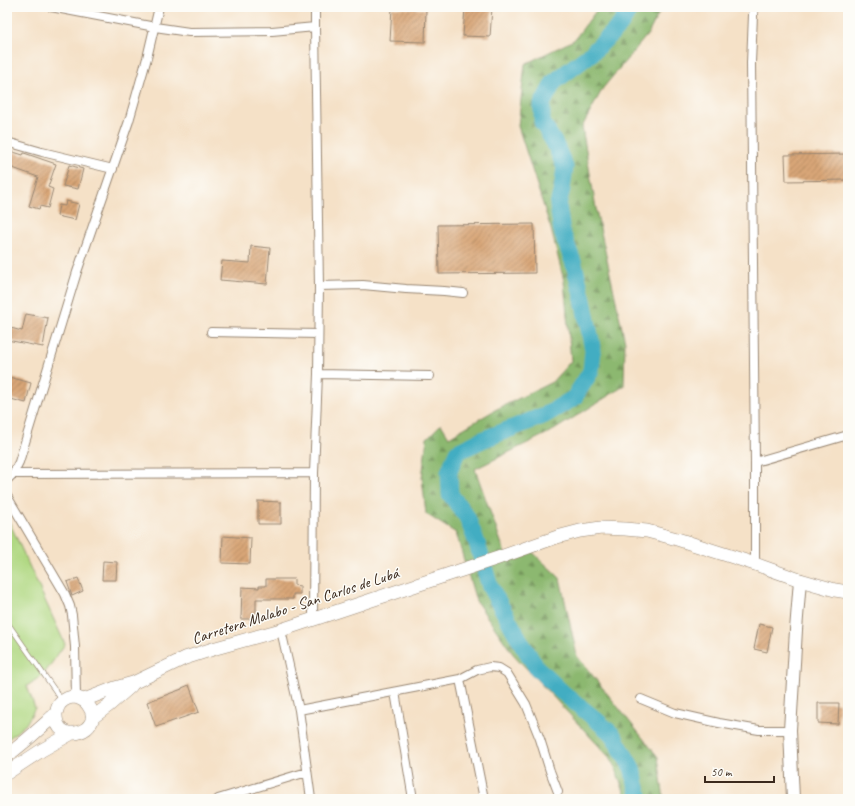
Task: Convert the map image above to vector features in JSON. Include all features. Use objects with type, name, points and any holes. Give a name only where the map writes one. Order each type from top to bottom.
[{"type":"main road","name":"Carretera Malabo - San Carlos de Lubá","points":[[80,699],[133,683],[185,658],[281,630],[557,537],[580,531],[601,528],[647,531],[755,564]]},
{"type":"main road","points":[[755,564],[800,580],[835,590],[848,592]]},
{"type":"main road","name":"Carretera Malabo - San Carlos de Lubá","points":[[92,718],[108,706],[133,683]]},
{"type":"main road","points":[[7,756],[31,737],[56,713],[59,705],[68,698],[80,699],[87,703],[91,710],[92,718],[89,725],[80,733],[72,733],[61,728],[57,721],[56,713]]},
{"type":"main road","points":[[7,773],[42,750],[72,733]]},
{"type":"street","points":[[52,7],[189,32],[272,31],[315,27]]},
{"type":"street","points":[[10,477],[19,462],[77,272],[129,121],[155,27],[159,7]]},
{"type":"street","points":[[313,619],[314,473],[318,374],[319,286],[315,7]]},
{"type":"street","points":[[754,7],[751,63],[756,462],[755,564]]},
{"type":"street","points":[[7,142],[113,169]]},
{"type":"street","points":[[319,286],[363,286],[463,293]]},
{"type":"street","points":[[211,332],[318,334]]},
{"type":"street","points":[[318,374],[430,376]]},
{"type":"street","points":[[756,462],[848,435]]},
{"type":"street","points":[[10,477],[314,473]]},
{"type":"street","points":[[7,496],[65,594],[70,606],[80,699]]},
{"type":"street","points":[[793,799],[790,730],[800,580]]},
{"type":"street","points":[[281,630],[299,710],[311,799]]},
{"type":"street","points":[[299,710],[460,679],[477,670],[490,667],[499,668],[506,673],[526,704],[558,792]]},
{"type":"street","points":[[460,679],[484,799]]},
{"type":"street","points":[[395,692],[412,799]]},
{"type":"street","points":[[641,699],[675,713],[719,724],[759,730],[790,730]]},
{"type":"street","points":[[218,799],[307,772]]},
{"type":"lane","points":[[7,622],[63,701]]},
{"type":"green space","points":[[599,7],[662,7],[648,34],[603,88],[582,127],[597,214],[625,342],[624,386],[554,430],[475,469],[506,556],[527,547],[560,578],[577,656],[658,757],[664,799],[627,799],[612,760],[513,654],[476,601],[456,533],[426,514],[422,478],[427,438],[441,424],[449,437],[495,410],[552,382],[571,361],[564,281],[551,229],[518,126],[525,64],[574,40]]},
{"type":"green space","points":[[7,517],[65,644],[44,674],[27,686],[35,708],[26,724],[7,740]]},
{"type":"building","points":[[465,7],[492,7],[490,37],[463,36]]},
{"type":"building","points":[[392,8],[426,9],[425,42],[390,41]]},
{"type":"building","points":[[7,150],[23,155],[24,153],[56,164],[48,187],[53,189],[48,208],[40,206],[39,209],[29,206],[38,177],[7,166]]},
{"type":"building","points":[[848,154],[848,180],[786,181],[785,155]]},
{"type":"building","points":[[69,165],[83,169],[78,189],[63,186]]},
{"type":"building","points":[[66,201],[79,204],[75,220],[57,216],[59,205],[65,206]]},
{"type":"building","points":[[534,224],[535,273],[439,274],[438,225]]},
{"type":"building","points":[[251,246],[270,248],[267,284],[220,280],[222,261],[250,263]]},
{"type":"building","points":[[26,314],[48,318],[43,347],[7,340],[7,327],[22,331]]},
{"type":"building","points":[[9,377],[31,383],[26,403],[7,398]]},
{"type":"building","points":[[258,501],[281,502],[281,524],[258,524]]},
{"type":"building","points":[[223,536],[251,538],[250,564],[222,563]]},
{"type":"building","points":[[103,561],[117,562],[116,580],[102,580]]},
{"type":"building","points":[[78,578],[83,591],[72,596],[67,582]]},
{"type":"building","points":[[266,579],[294,579],[294,585],[300,586],[300,594],[293,594],[293,599],[256,599],[256,619],[241,619],[242,587],[259,588],[259,586],[266,586]]},
{"type":"building","points":[[759,624],[772,627],[767,652],[754,649]]},
{"type":"building","points":[[189,685],[199,712],[156,727],[147,702]]},
{"type":"building","points":[[818,703],[839,703],[838,724],[818,723]]},
{"type":"waterway","points":[[631,7],[620,25],[592,53],[554,82],[542,104],[542,122],[555,144],[565,167],[558,205],[562,232],[574,264],[593,350],[591,371],[574,398],[545,415],[482,440],[457,452],[449,472],[450,494],[467,517],[477,543],[490,587],[522,644],[537,668],[562,692],[613,735],[632,768],[640,799]]}]
